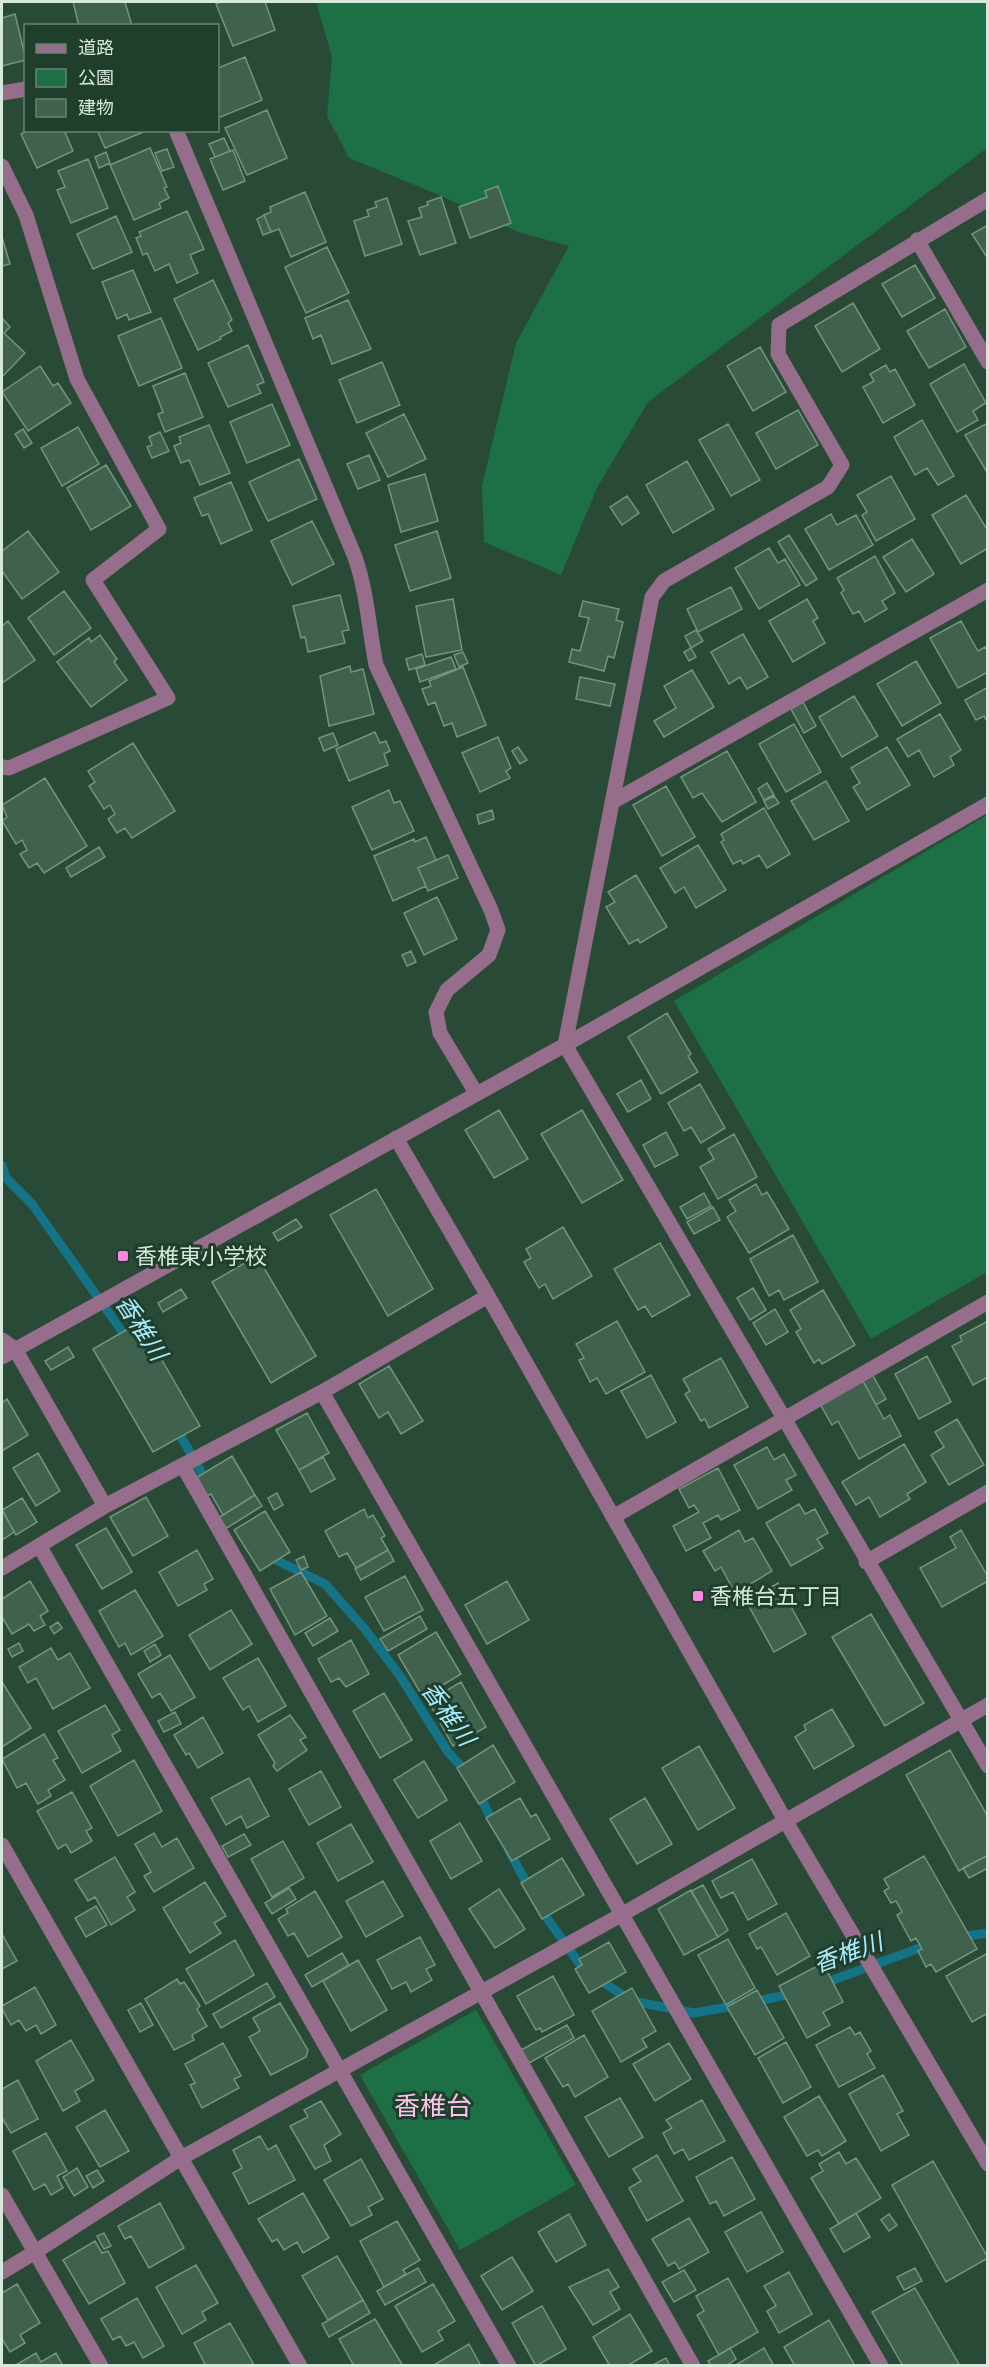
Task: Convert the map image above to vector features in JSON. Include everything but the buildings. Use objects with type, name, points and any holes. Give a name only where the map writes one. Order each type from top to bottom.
[{"type":"street","points":[[2,93],[24,89]]},
{"type":"street","points":[[177,132],[355,557],[363,581],[376,665],[495,920],[498,930],[489,955],[447,990],[436,1012],[440,1033],[476,1093]]},
{"type":"street","points":[[2,166],[26,215],[77,379],[159,529],[93,580],[168,698],[9,768],[2,767]]},
{"type":"street","points":[[987,199],[779,325],[778,354],[842,465],[828,487],[664,580],[652,597],[565,1045],[866,1562],[962,1719],[987,1766]]},
{"type":"street","points":[[917,240],[987,362]]},
{"type":"street","points":[[614,801],[987,590]]},
{"type":"street","points":[[8,1353],[565,1045],[987,804]]},
{"type":"street","points":[[396,1138],[785,1820],[987,2164]]},
{"type":"street","points":[[2,1568],[105,1506],[321,1392],[488,1296]]},
{"type":"street","points":[[613,1517],[987,1302]]},
{"type":"street","points":[[2,1340],[105,1506]]},
{"type":"street","points":[[321,1392],[880,2366]]},
{"type":"street","points":[[183,1466],[693,2366]]},
{"type":"street","points":[[866,1562],[987,1492]]},
{"type":"street","points":[[40,1547],[509,2366]]},
{"type":"street","points":[[2,2272],[181,2158],[621,1915],[987,1705]]},
{"type":"street","points":[[2,1845],[300,2366]]},
{"type":"street","points":[[2,2195],[100,2366]]},
{"type":"green space","points":[[316,2],[987,2],[987,148],[648,402],[598,486],[561,575],[484,542],[482,486],[516,343],[569,246],[518,232],[439,195],[349,158],[327,116],[332,57]]},
{"type":"green space","points":[[987,815],[987,1272],[871,1339],[674,1001]]},
{"type":"green space","points":[[476,2010],[576,2185],[460,2250],[360,2075]]},
{"type":"waterway","name":"香椎川","points":[[2,1165],[6,1178],[32,1204],[128,1340]]},
{"type":"waterway","name":"香椎川","points":[[175,1426],[208,1484]]},
{"type":"waterway","name":"香椎川","points":[[268,1556],[325,1584],[364,1628],[400,1676],[448,1752],[467,1773]]},
{"type":"waterway","name":"香椎川","points":[[478,1793],[495,1826]]},
{"type":"waterway","name":"香椎川","points":[[509,1851],[530,1889]]},
{"type":"waterway","name":"香椎川","points":[[539,1907],[584,1970],[632,2001],[694,2013],[739,2005]]},
{"type":"waterway","name":"香椎川","points":[[957,1937],[988,1933]]},
{"type":"waterway","name":"香椎川","points":[[822,1984],[925,1946],[926,1941]]},
{"type":"waterway","name":"香椎川","points":[[753,2002],[795,1993]]},
{"type":"place","name":"香椎東小学校","points":[[123,1256]]},
{"type":"place","name":"香椎台五丁目","points":[[698,1596]]},
{"type":"district","name":"香椎台","points":[[433,2106]]}]
